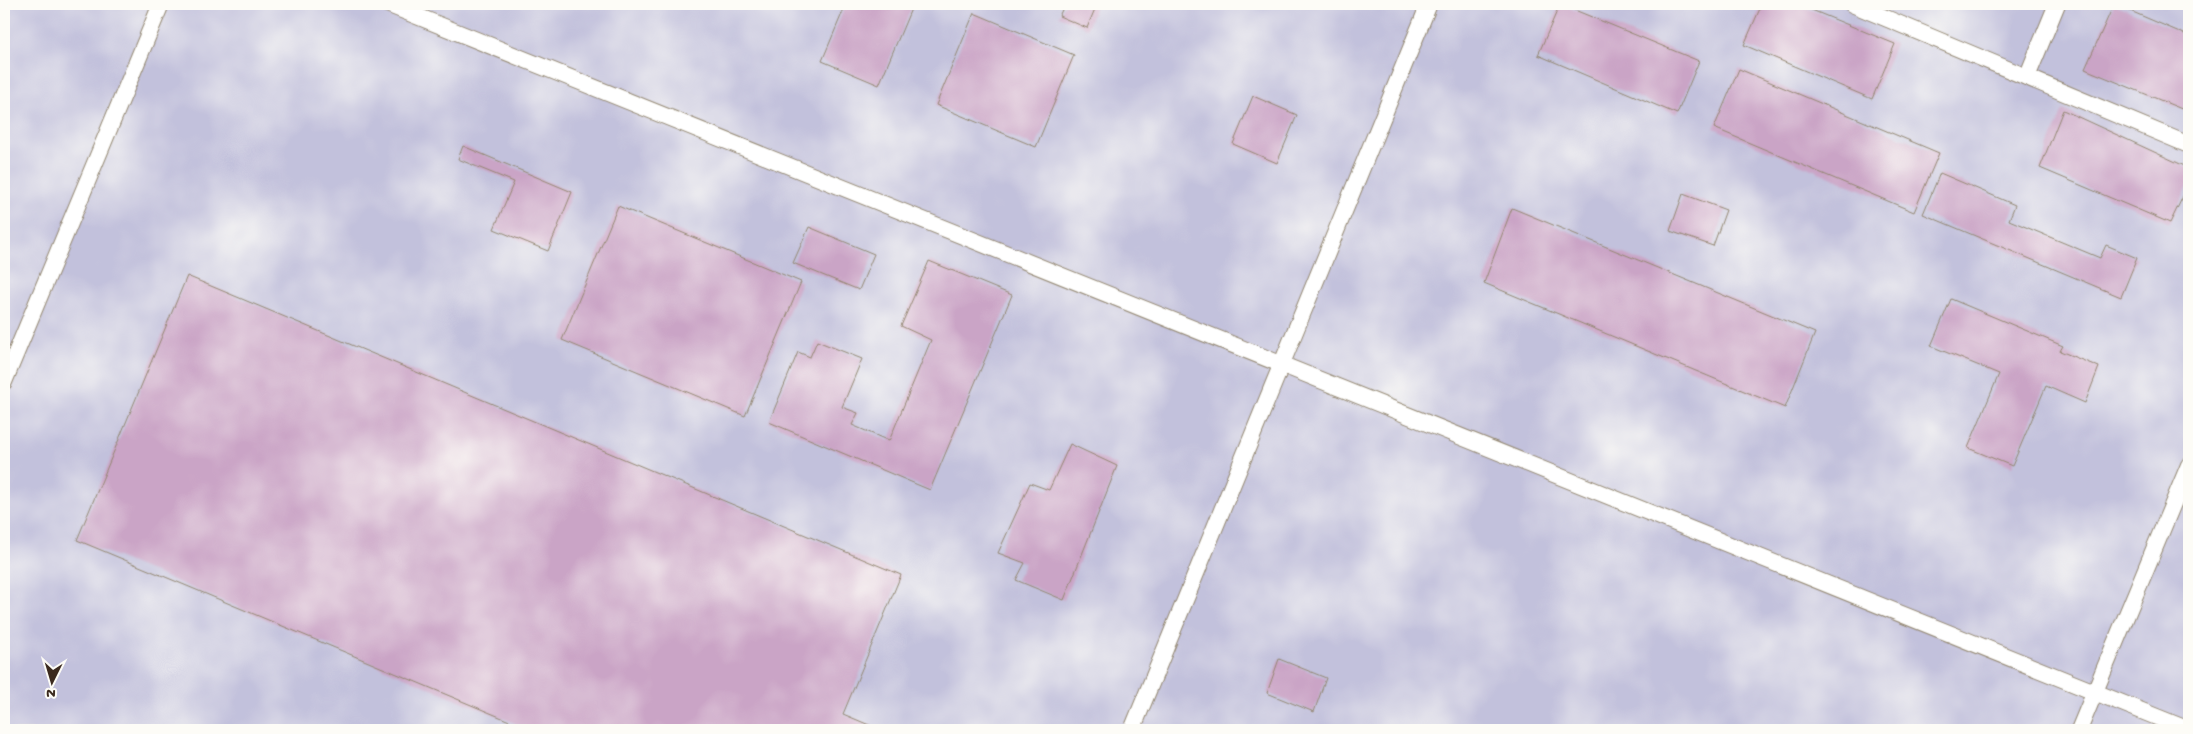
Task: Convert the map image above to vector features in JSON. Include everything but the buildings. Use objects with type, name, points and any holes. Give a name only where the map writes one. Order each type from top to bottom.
[{"type":"lane","points":[[4,382],[161,4]]},
{"type":"lane","points":[[387,4],[2189,730]]},
{"type":"lane","points":[[1132,730],[1429,4]]},
{"type":"lane","points":[[1852,4],[2189,146]]},
{"type":"lane","points":[[2027,78],[2057,4]]},
{"type":"lane","points":[[2079,730],[2189,465]]},
{"type":"shaded area","points":[[4,4],[2189,4],[2189,730],[4,730]]}]
